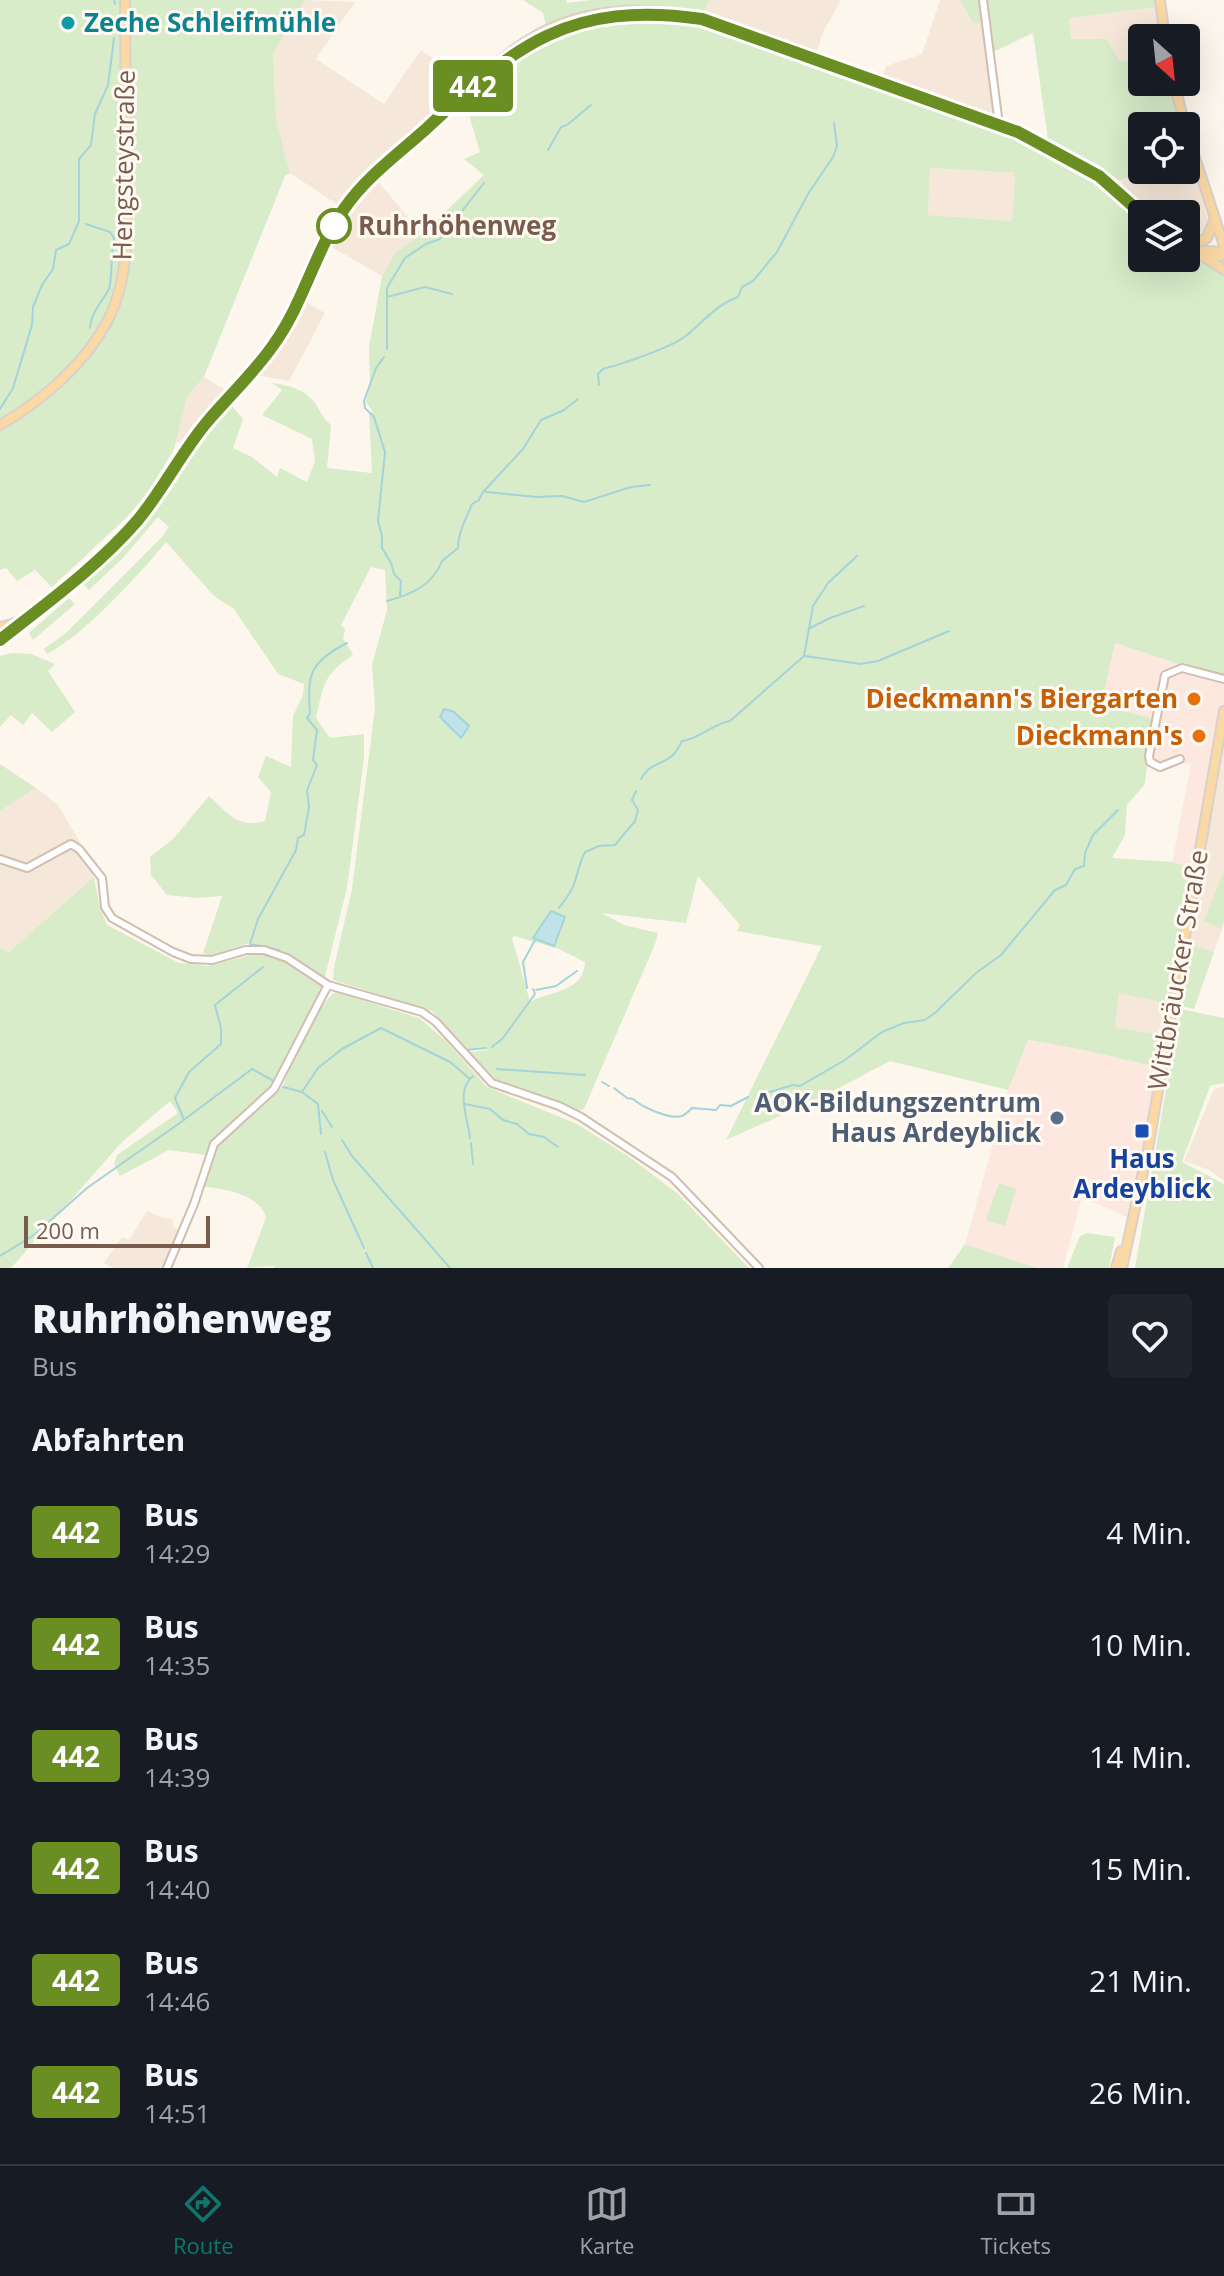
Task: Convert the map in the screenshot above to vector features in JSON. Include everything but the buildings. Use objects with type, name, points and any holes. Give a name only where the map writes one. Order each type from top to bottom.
[{"type":"main road","name":"Hengsteystraße","points":[[0,425],[41,396],[77,363],[93,345],[116,301],[124,257],[126,203],[125,0]]},
{"type":"main road","points":[[1160,0],[1163,24]]},
{"type":"main road","points":[[0,627],[25,620],[137,520],[206,422],[261,361],[294,313],[334,225],[353,197],[496,64],[547,30],[585,17],[622,11],[691,16],[999,125],[1043,144],[1099,176],[1128,202]]},
{"type":"main road","points":[[1200,170],[1224,246]]},
{"type":"main road","points":[[1200,242],[1207,238],[1216,217]]},
{"type":"main road","points":[[1200,250],[1224,253]]},
{"type":"main road","points":[[1208,259],[1224,253]]},
{"type":"main road","points":[[1200,255],[1224,270]]},
{"type":"main road","name":"Wittbräucker Straße","points":[[1129,1228],[1148,1149],[1224,711]]},
{"type":"main road","points":[[1116,1268],[1129,1228]]},
{"type":"main road","points":[[1122,1268],[1129,1228]]},
{"type":"street","points":[[983,0],[999,125]]},
{"type":"street","points":[[0,640],[25,620]]},
{"type":"street","points":[[1180,759],[1160,767],[1150,762],[1165,675],[1182,668],[1224,679]]},
{"type":"street","points":[[0,859],[27,868],[65,846],[75,846],[102,878],[105,907],[112,918],[191,959],[212,960],[246,950],[264,950],[287,958],[328,985],[422,1012],[436,1022],[492,1083],[559,1106],[612,1136],[685,1189],[759,1268]]},
{"type":"street","points":[[167,1268],[194,1204],[214,1144],[274,1089],[328,985]]},
{"type":"shaded area","points":[[305,0],[355,2],[316,59],[384,104],[421,50],[473,86],[374,177],[422,234],[395,253],[382,276],[324,245],[344,205],[338,205],[290,173],[276,118],[273,53]]},
{"type":"shaded area","points":[[709,0],[840,2],[823,32],[815,58],[702,19]]},
{"type":"shaded area","points":[[940,0],[960,0],[973,23],[986,22],[999,125],[881,82],[886,66],[922,54]]},
{"type":"shaded area","points":[[1157,7],[1159,24],[1128,24],[1128,61],[1120,60],[1106,39],[1071,40],[1069,18]]},
{"type":"shaded area","points":[[930,168],[1015,173],[1012,221],[928,215]]},
{"type":"shaded area","points":[[1128,178],[1128,184],[1197,184],[1208,220],[1205,233],[1200,236],[1200,200],[1137,200],[1120,182]]},
{"type":"shaded area","points":[[307,303],[325,313],[289,381],[260,376],[286,342]]},
{"type":"shaded area","points":[[204,377],[232,394],[188,446],[175,441],[187,397]]},
{"type":"shaded area","points":[[1115,643],[1224,679],[1224,711],[1196,868],[1172,862],[1191,764],[1148,767],[1152,718],[1100,707]]},
{"type":"shaded area","points":[[1224,711],[1224,923],[1214,952],[1182,942]]},
{"type":"shaded area","points":[[36,788],[58,805],[81,844],[78,854],[95,876],[8,954],[0,947],[0,811]]},
{"type":"shaded area","points":[[1119,992],[1173,1003],[1167,1036],[1115,1027]]},
{"type":"shaded area","points":[[1027,1040],[1161,1068],[1131,1219],[1082,1197],[1063,1268],[1037,1268],[965,1244],[1008,1090]]},
{"type":"shaded area","points":[[1224,1086],[1224,1181],[1209,1170],[1184,1161],[1214,1089]]},
{"type":"shaded area","points":[[147,1211],[173,1219],[173,1227],[180,1230],[163,1268],[113,1268],[104,1263],[122,1237],[129,1240]]},
{"type":"green space","points":[[0,0],[305,0],[273,53],[276,118],[290,173],[285,176],[204,377],[187,397],[174,449],[149,491],[129,515],[52,587],[35,570],[17,581],[6,568],[0,570]]},
{"type":"green space","points":[[523,0],[567,0],[566,3],[591,0],[709,0],[702,18],[982,118],[1086,168],[1128,202],[1128,272],[1200,272],[1200,250],[1224,252],[1224,679],[1115,643],[1101,706],[1152,718],[1145,784],[1127,805],[1125,835],[1112,858],[1172,862],[1196,868],[1182,942],[1214,952],[1194,1009],[1119,993],[1115,1027],[1167,1036],[1161,1068],[1028,1040],[1008,1090],[890,1061],[816,1100],[726,1140],[822,946],[737,931],[740,925],[698,876],[686,923],[601,913],[624,925],[658,933],[584,1109],[578,1111],[496,1079],[470,1052],[487,1050],[486,1047],[469,1050],[432,1011],[333,980],[352,889],[375,708],[372,665],[387,610],[385,570],[371,567],[341,625],[345,630],[343,638],[353,655],[336,668],[326,681],[316,718],[330,738],[364,734],[364,758],[347,888],[321,992],[266,1096],[215,1137],[206,1155],[169,1150],[120,1176],[114,1164],[117,1155],[178,1113],[170,1101],[121,1143],[11,1268],[0,1268],[0,947],[8,953],[94,877],[107,925],[179,963],[208,966],[254,954],[252,942],[212,956],[203,953],[222,896],[198,898],[167,895],[151,875],[150,857],[173,839],[209,796],[240,821],[265,821],[271,792],[258,777],[266,756],[291,767],[293,716],[303,695],[304,684],[278,674],[234,609],[214,596],[166,542],[94,619],[47,654],[44,649],[66,633],[162,537],[169,527],[158,517],[123,558],[89,590],[82,583],[124,543],[156,506],[193,448],[231,405],[243,419],[233,448],[252,457],[277,477],[280,468],[307,482],[315,461],[312,439],[262,415],[282,390],[272,383],[306,394],[331,425],[327,468],[372,473],[369,414],[373,412],[366,402],[370,382],[369,347],[382,276],[395,253],[422,234],[484,175],[464,159],[480,152],[466,105],[446,110],[547,30],[543,13]],"holes":[[[930,168],[1015,173],[1012,221],[928,215]],[[514,936],[559,949],[585,962],[583,972],[565,989],[530,1002],[512,938]]]},
{"type":"green space","points":[[960,0],[1156,0],[1157,7],[1069,18],[1071,39],[1106,39],[1120,60],[1128,61],[1128,96],[1174,96],[1178,112],[1128,112],[1128,178],[1120,181],[1048,140],[1033,33],[989,54],[986,23],[973,23]]},
{"type":"green space","points":[[69,598],[75,604],[33,640],[29,633]]},
{"type":"green space","points":[[31,654],[55,664],[48,671],[75,712],[52,732],[32,713],[23,725],[11,715],[0,727],[0,656]]},
{"type":"green space","points":[[0,764],[36,788],[0,811]]},
{"type":"green space","points":[[1224,871],[1224,921],[1221,929],[1204,921]]},
{"type":"green space","points":[[336,992],[419,1018],[446,1041],[487,1087],[577,1124],[628,1156],[678,1194],[749,1268],[247,1268],[266,1218],[258,1204],[250,1199],[232,1191],[205,1187],[211,1159],[227,1132],[283,1085],[314,1019]]},
{"type":"green space","points":[[1180,1009],[1224,1018],[1224,1083],[1210,1086],[1182,1162],[1224,1184],[1224,1268],[1135,1268]]},
{"type":"green space","points":[[999,1183],[1016,1189],[1005,1226],[986,1220]]},
{"type":"green space","points":[[1087,1233],[1115,1237],[1109,1268],[1067,1268],[1080,1236]]},
{"type":"green space","points":[[965,1244],[1037,1268],[948,1268]]},
{"type":"water","points":[[444,709],[454,712],[469,726],[461,738],[440,717]]},
{"type":"water","points":[[551,911],[565,917],[554,946],[533,938]]},
{"type":"waterway","points":[[114,0],[115,4]]},
{"type":"waterway","points":[[0,409],[13,388],[32,325],[33,307],[53,269],[56,250],[69,244],[79,221],[79,159],[91,145],[95,114],[108,85],[114,38]]},
{"type":"waterway","points":[[548,150],[561,127],[591,105]]},
{"type":"waterway","points":[[599,385],[598,374],[603,369],[647,355],[680,340],[717,309],[738,297],[742,287],[753,281],[777,252],[808,194],[833,157],[837,146],[834,123]]},
{"type":"waterway","points":[[387,349],[387,288],[405,258],[440,239],[484,183]]},
{"type":"waterway","points":[[86,224],[110,232],[114,238],[110,286],[90,328]]},
{"type":"waterway","points":[[387,297],[425,287],[452,294]]},
{"type":"waterway","points":[[384,357],[376,368],[364,401],[365,408],[374,417],[385,452],[378,521],[382,548],[394,574],[401,581],[400,597]]},
{"type":"waterway","points":[[387,601],[413,592],[433,577],[442,561],[458,548],[472,504],[479,500],[523,449],[541,420],[564,410],[578,399]]},
{"type":"waterway","points":[[486,492],[562,496],[584,502],[631,487],[650,485]]},
{"type":"waterway","points":[[804,656],[813,606],[828,583],[857,556]]},
{"type":"waterway","points":[[810,628],[864,606]]},
{"type":"waterway","points":[[805,656],[861,664],[878,661],[949,631]]},
{"type":"waterway","points":[[279,950],[250,944],[258,919],[296,850],[298,838],[304,835],[309,807],[307,790],[317,765],[313,760],[317,730],[307,718],[310,713],[311,679],[318,663],[347,643]]},
{"type":"waterway","points":[[641,779],[651,768],[672,756],[682,741],[730,721],[804,656]]},
{"type":"waterway","points":[[559,908],[573,887],[585,852],[599,846],[615,845],[635,821],[638,810],[632,800],[636,791]]},
{"type":"waterway","points":[[766,1093],[800,1086],[845,1060],[882,1032],[904,1023],[925,1020],[935,1013],[976,973],[1001,955],[1055,890],[1066,885],[1075,869],[1084,866],[1085,853],[1093,835],[1118,810]]},
{"type":"waterway","points":[[527,988],[523,962],[535,940]]},
{"type":"waterway","points":[[0,1256],[34,1235],[87,1188],[184,1120],[175,1098],[189,1072],[221,1044],[221,1028],[215,1005],[263,967]]},
{"type":"waterway","points":[[536,990],[556,986],[577,971]]},
{"type":"waterway","points":[[492,1047],[503,1038],[535,994],[533,989]]},
{"type":"waterway","points":[[302,1092],[318,1068],[342,1049],[381,1028],[450,1062],[470,1079]]},
{"type":"waterway","points":[[466,1050],[486,1048]]},
{"type":"waterway","points":[[185,1119],[252,1069],[272,1080]]},
{"type":"waterway","points":[[497,1069],[585,1075]]},
{"type":"waterway","points":[[470,1138],[464,1096],[473,1076]]},
{"type":"waterway","points":[[602,1082],[609,1086]]},
{"type":"waterway","points":[[283,1087],[302,1092],[318,1104],[321,1134]]},
{"type":"waterway","points":[[614,1088],[649,1109],[677,1117],[692,1108],[716,1110],[720,1105],[731,1106],[748,1097]]},
{"type":"waterway","points":[[465,1104],[490,1109],[503,1120],[517,1124],[529,1134],[544,1137],[558,1147]]},
{"type":"waterway","points":[[322,1111],[332,1127]]},
{"type":"waterway","points":[[342,1140],[352,1156],[450,1268]]},
{"type":"waterway","points":[[471,1143],[473,1164]]},
{"type":"waterway","points":[[325,1152],[333,1180],[364,1248]]},
{"type":"waterway","points":[[366,1253],[373,1268]]},
{"type":"bus line","name":"442","points":[[0,640],[115,544],[137,520],[206,422],[274,344],[294,313],[334,225],[353,197],[496,64],[547,30],[585,17],[622,11],[664,12],[702,19],[1018,132],[1099,176],[1128,200]]},
{"type":"place","name":"Zeche Schleifmühle","points":[[68,23]]},
{"type":"place","name":"Ruhrhöhenweg","points":[[334,226]]},
{"type":"place","name":"Dieckmann's Biergarten","points":[[1194,699]]},
{"type":"place","name":"Dieckmann's","points":[[1199,736]]},
{"type":"place","name":"AOK-Bildungszentrum Haus Ardeyblick","points":[[1057,1118]]},
{"type":"place","name":"Haus Ardeyblick","points":[[1142,1131]]}]
